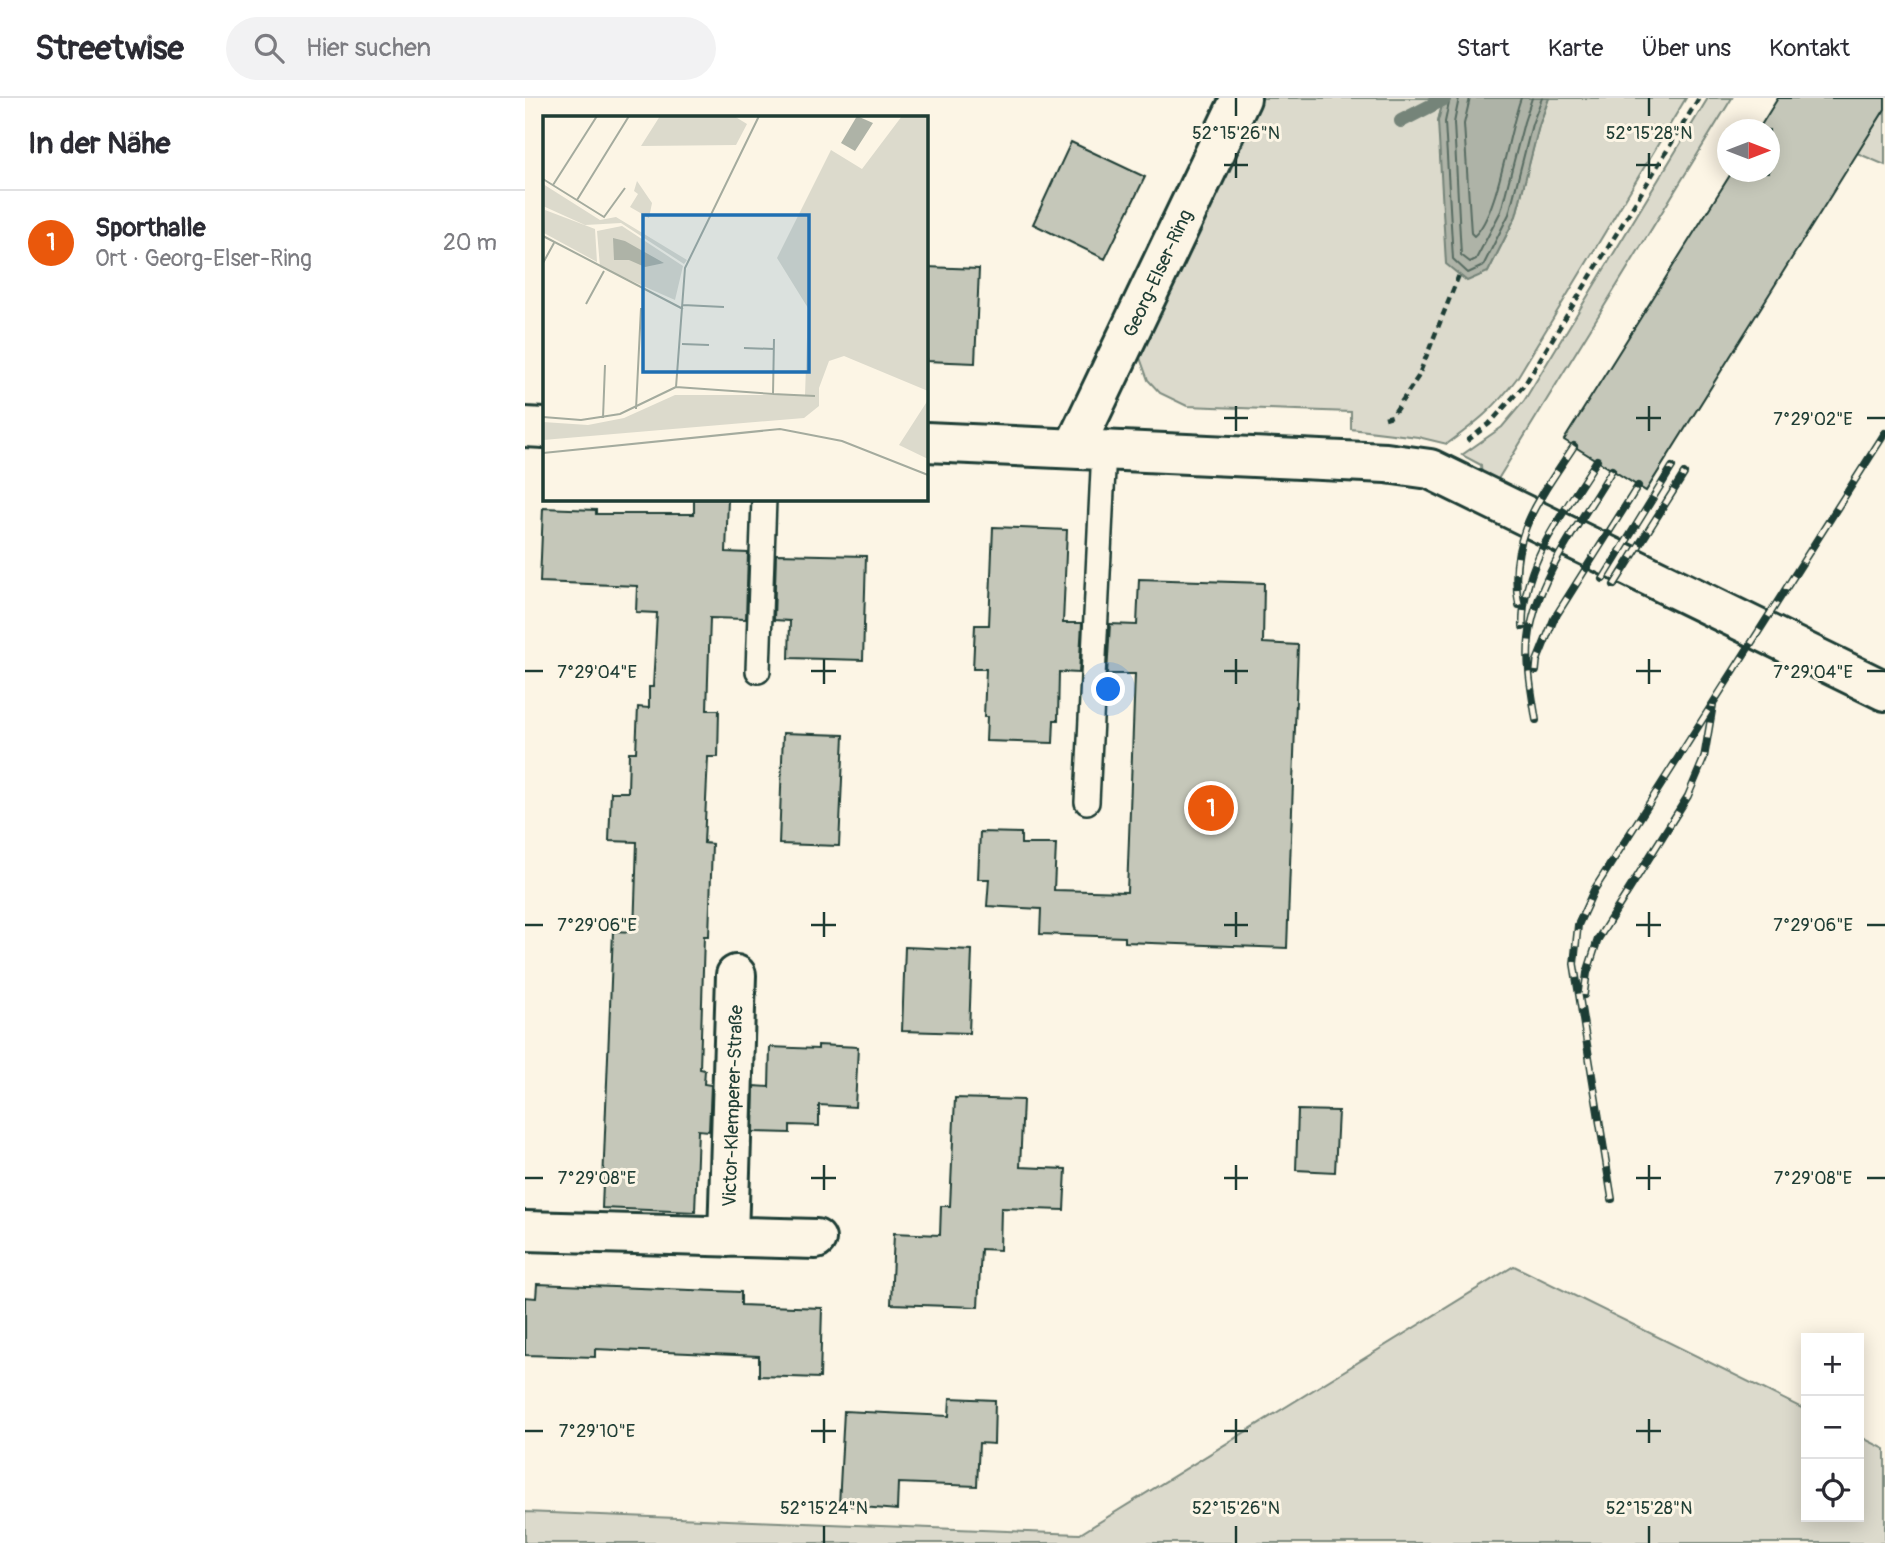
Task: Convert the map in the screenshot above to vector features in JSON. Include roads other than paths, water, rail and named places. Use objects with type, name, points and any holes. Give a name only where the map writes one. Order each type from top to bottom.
[{"type":"street","name":"Georg-Elser-Ring","points":[[1089,449],[1241,98]]},
{"type":"street","points":[[525,427],[543,428]]},
{"type":"street","points":[[927,442],[1386,463],[1430,468],[1885,691]]},
{"type":"street","name":"Victor-Klemperer-Straße","points":[[728,1237],[736,975]]},
{"type":"street","points":[[525,1231],[816,1239]]},
{"type":"lane","points":[[1087,802],[1089,449]]},
{"type":"lane","points":[[758,671],[764,500]]},
{"type":"water","points":[[1444,98],[1549,98],[1516,216],[1488,272],[1467,281],[1446,264],[1438,121]]},
{"type":"waterway","points":[[1401,121],[1444,99]]},
{"type":"railway","points":[[1612,1199],[1574,964],[1578,925],[1594,890],[1885,433]]},
{"type":"railway","points":[[1519,605],[1516,581],[1522,539],[1538,502],[1574,446]]},
{"type":"railway","points":[[1523,627],[1524,604],[1537,560],[1547,539],[1597,460]]},
{"type":"railway","points":[[1603,579],[1672,467]]},
{"type":"railway","points":[[1536,720],[1528,659],[1533,617],[1540,595],[1561,552],[1612,470]]},
{"type":"railway","points":[[1614,585],[1684,474]]},
{"type":"railway","points":[[1536,671],[1537,661],[1554,619],[1638,486]]},
{"type":"railway","points":[[1584,995],[1587,973],[1598,939],[1688,796],[1704,758],[1713,705]]},
{"type":"place","name":"Sporthalle","points":[[1211,808]]}]
